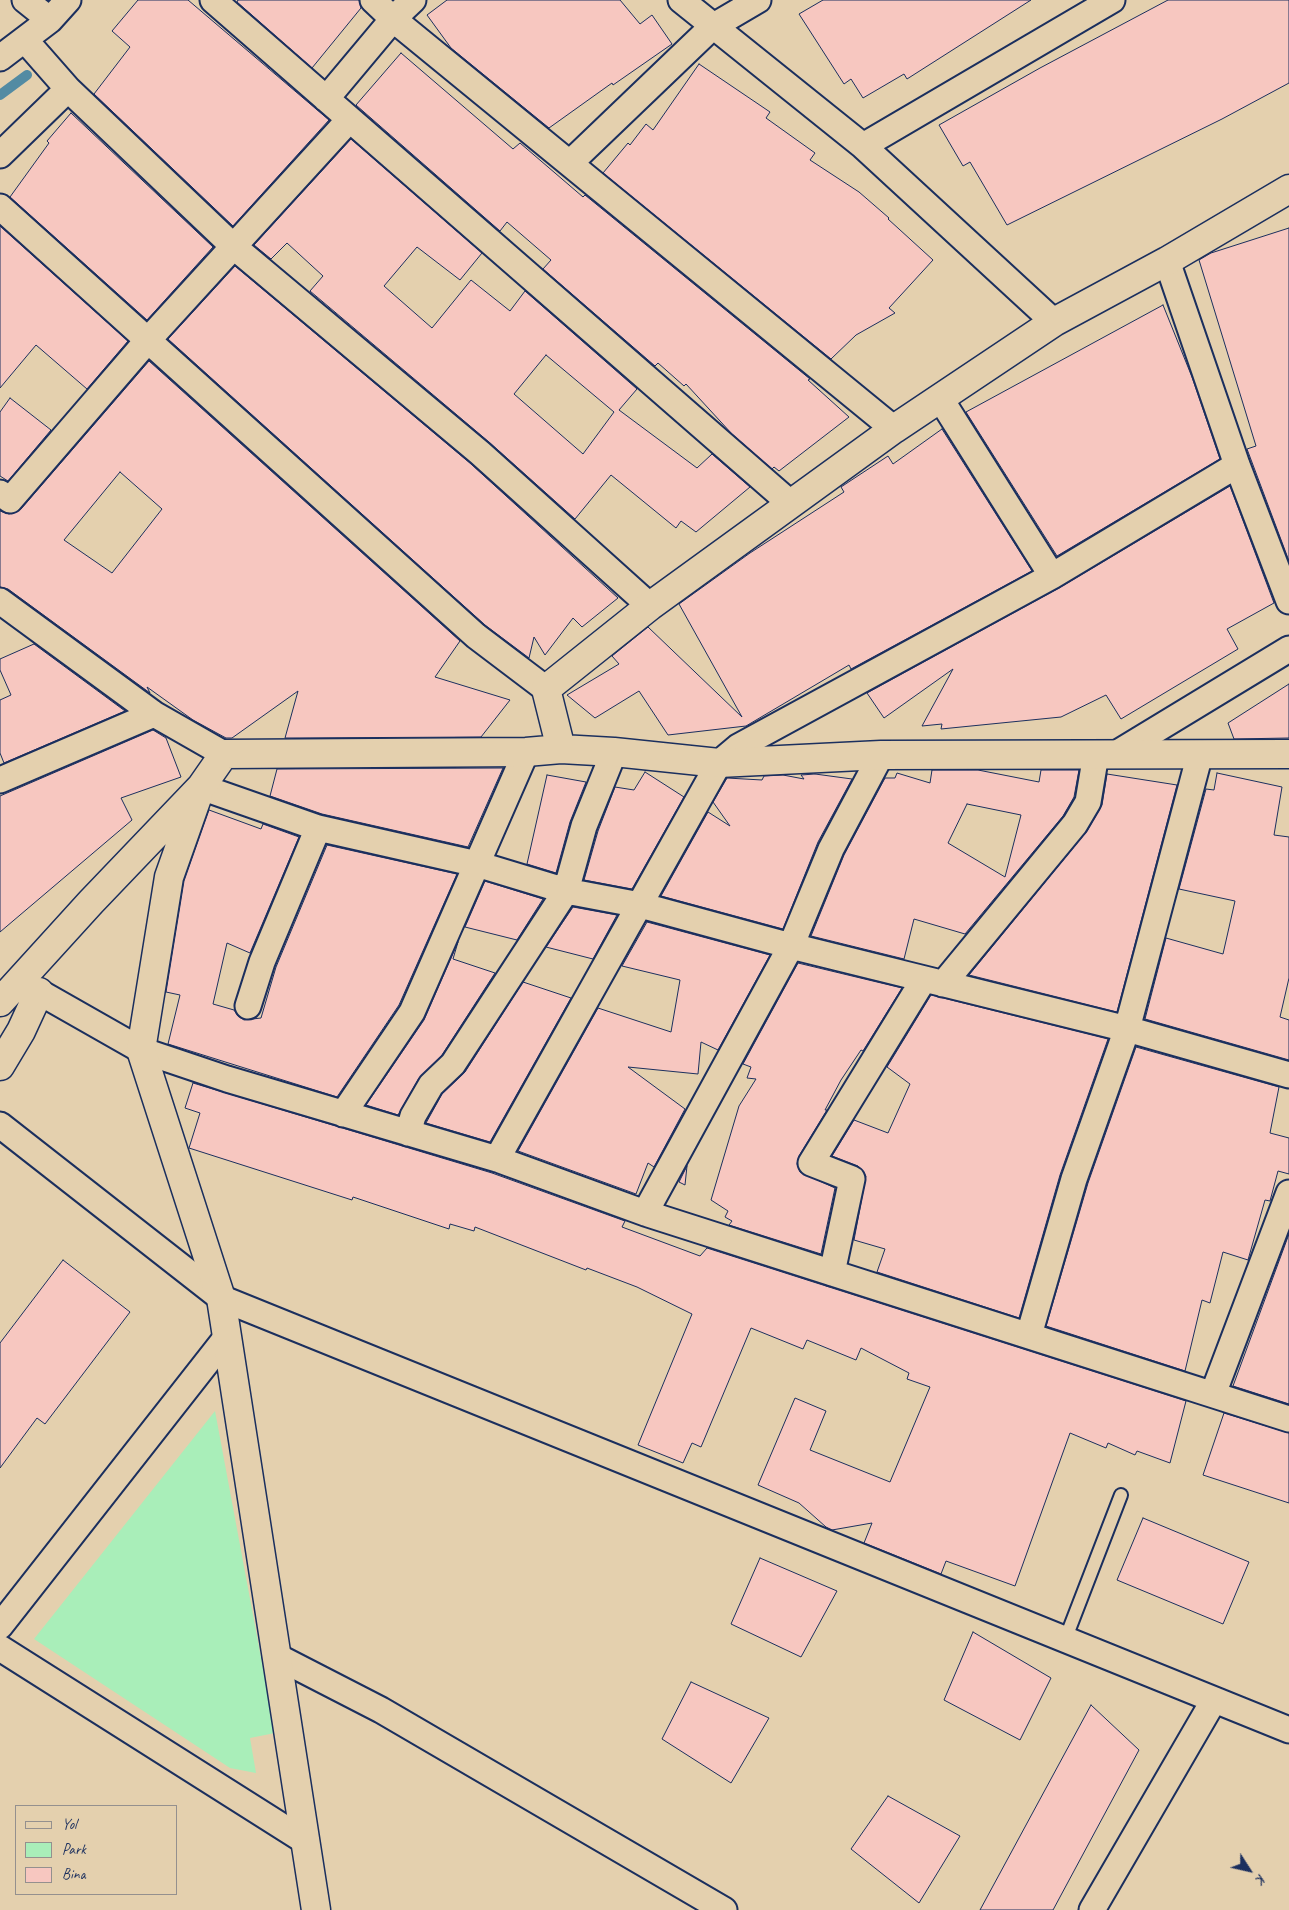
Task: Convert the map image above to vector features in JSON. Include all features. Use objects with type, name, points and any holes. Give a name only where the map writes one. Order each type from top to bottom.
[{"type":"street","points":[[25,0],[50,20]]},
{"type":"street","points":[[0,58],[50,20],[68,0]]},
{"type":"street","points":[[212,0],[790,504]]},
{"type":"street","points":[[373,0],[393,19],[570,162],[894,430]]},
{"type":"street","points":[[326,100],[393,19],[413,0]]},
{"type":"street","points":[[681,0],[712,27],[864,146],[1054,322]]},
{"type":"street","points":[[570,162],[712,27],[758,0]]},
{"type":"street","points":[[864,146],[1112,0]]},
{"type":"street","points":[[25,40],[68,89],[233,246],[480,453],[650,606]]},
{"type":"street","points":[[0,155],[68,89]]},
{"type":"street","points":[[0,493],[10,500],[148,340],[349,120]]},
{"type":"street","points":[[546,689],[650,606],[940,398],[1054,322],[1167,261],[1289,189]]},
{"type":"street","points":[[0,207],[476,636],[546,689],[561,749]]},
{"type":"street","points":[[1167,261],[1236,465],[1289,601]]},
{"type":"street","points":[[940,398],[1052,576]]},
{"type":"street","points":[[496,1160],[719,763],[738,747],[1052,576],[1236,465]]},
{"type":"street","points":[[0,601],[154,714],[224,754],[526,752],[561,749],[614,752],[719,763],[880,755],[1289,754]]},
{"type":"street","points":[[832,1273],[852,1179],[811,1163],[933,982],[1075,824],[1088,802],[1106,754],[1289,649]]},
{"type":"street","points":[[0,780],[154,714]]},
{"type":"street","points":[[343,1114],[412,1012],[526,752]]},
{"type":"street","points":[[408,1133],[413,1116],[431,1085],[453,1064],[566,892],[584,826],[614,752]]},
{"type":"street","points":[[0,1066],[21,1031],[19,992],[90,902],[201,787],[224,754]]},
{"type":"street","points":[[1029,1335],[1074,1179],[1127,1029],[1200,754]]},
{"type":"street","points":[[645,1213],[791,946],[831,849],[880,755]]},
{"type":"street","points":[[201,787],[318,828],[477,864],[566,892],[640,905],[791,946],[1127,1029],[1289,1074]]},
{"type":"street","points":[[201,787],[169,876],[141,1050],[221,1298],[316,1910]]},
{"type":"street","points":[[248,1006],[262,962],[318,828]]},
{"type":"street","points":[[19,992],[141,1050],[496,1160],[645,1213],[1289,1419]]},
{"type":"street","points":[[0,1124],[221,1298],[1289,1730]]},
{"type":"street","points":[[1212,1394],[1289,1193]]},
{"type":"street","points":[[0,1626],[226,1338]]},
{"type":"street","points":[[0,1648],[305,1842]]},
{"type":"street","points":[[276,1656],[381,1710],[724,1910]]},
{"type":"street","points":[[1092,1910],[1214,1700]]},
{"type":"lane","points":[[1065,1640],[1120,1496]]},
{"type":"green space","points":[[215,1411],[275,1733],[250,1738],[256,1773],[230,1768],[34,1639]]},
{"type":"building","points":[[138,0],[188,0],[329,120],[233,226],[94,94],[130,47],[112,31]]},
{"type":"building","points":[[238,0],[359,0],[361,8],[312,68],[237,2]]},
{"type":"building","points":[[447,0],[620,0],[640,24],[652,15],[672,44],[613,85],[612,83],[549,128],[451,48],[427,15]]},
{"type":"building","points":[[823,0],[1031,0],[907,79],[904,74],[863,98],[851,79],[844,84],[799,14]]},
{"type":"building","points":[[1168,0],[1289,0],[1289,83],[1222,119],[1007,225],[970,162],[963,166],[939,125],[1040,68]]},
{"type":"building","points":[[401,53],[513,149],[520,143],[583,197],[585,195],[810,379],[808,380],[849,417],[779,471],[774,467],[772,469],[732,434],[686,384],[684,386],[658,363],[655,366],[543,269],[551,260],[507,222],[500,231],[356,105]]},
{"type":"building","points":[[699,64],[770,112],[766,118],[815,153],[810,160],[859,192],[933,260],[889,308],[895,313],[856,335],[831,359],[603,173],[628,143],[630,145],[646,124],[653,130]]},
{"type":"building","points":[[71,113],[213,247],[147,320],[10,197],[49,143],[47,141]]},
{"type":"building","points":[[351,139],[482,253],[460,280],[417,247],[384,286],[432,328],[471,280],[510,311],[525,291],[637,389],[619,410],[697,468],[712,454],[750,487],[696,532],[681,521],[676,528],[611,475],[575,519],[489,442],[310,291],[323,276],[287,243],[271,259],[254,245]],"holes":[[[546,355],[614,412],[583,454],[514,394]]]},
{"type":"building","points":[[0,226],[128,341],[87,389],[36,345],[0,388]]},
{"type":"building","points":[[1289,228],[1289,561],[1247,449],[1256,446],[1199,260],[1211,253]]},
{"type":"building","points":[[235,266],[471,464],[618,598],[582,627],[573,618],[545,655],[534,637],[529,658],[485,625],[168,339]]},
{"type":"building","points":[[1163,305],[1192,377],[1220,459],[1057,556],[966,412]]},
{"type":"building","points":[[149,361],[460,641],[435,677],[510,700],[481,737],[285,738],[298,691],[232,738],[226,738],[193,720],[147,687],[150,693],[8,589],[0,587],[0,511],[9,514],[21,509]],"holes":[[[120,472],[162,509],[112,573],[64,540]]]},
{"type":"building","points":[[10,398],[51,430],[8,481],[0,476],[0,412]]},
{"type":"building","points":[[942,429],[1032,571],[851,669],[849,665],[746,726],[668,735],[639,691],[595,718],[567,695],[619,664],[612,656],[648,627],[742,717],[679,604],[750,553],[844,492],[841,487],[888,456],[893,464]]},
{"type":"building","points":[[1230,486],[1274,603],[1227,629],[1238,649],[1121,719],[1106,695],[1061,717],[941,729],[942,724],[922,726],[953,669],[884,718],[867,693],[1059,588]]},
{"type":"building","points":[[34,644],[125,711],[4,763],[0,753],[0,700],[11,695],[0,670],[0,659]]},
{"type":"building","points":[[1289,684],[1289,738],[1234,739],[1228,723]]},
{"type":"building","points":[[153,730],[166,738],[181,777],[121,798],[132,820],[0,932],[0,796]]},
{"type":"building","points":[[503,768],[468,847],[322,814],[270,796],[277,769]]},
{"type":"building","points":[[932,770],[978,770],[1039,782],[1041,770],[1079,770],[1074,797],[1063,816],[965,934],[914,919],[904,959],[811,936],[844,855],[885,778],[895,778],[897,773],[930,783]],"holes":[[[967,804],[1021,815],[1005,877],[948,843]]]},
{"type":"building","points":[[645,772],[684,797],[632,889],[584,880],[598,831],[615,787],[634,790]]},
{"type":"building","points":[[1217,773],[1282,787],[1274,835],[1289,837],[1289,978],[1280,1017],[1289,1020],[1289,1060],[1145,1019],[1166,938],[1223,954],[1235,901],[1179,889],[1206,789],[1214,790]]},
{"type":"building","points":[[815,774],[852,779],[818,842],[783,929],[661,896],[708,812],[730,826],[713,802],[727,778],[762,780],[764,776],[783,775],[804,779],[801,775]]},
{"type":"building","points":[[1107,774],[1177,785],[1117,1012],[969,975],[1087,831],[1102,805]]},
{"type":"building","points":[[547,775],[586,782],[570,822],[556,873],[527,864]]},
{"type":"building","points":[[209,810],[261,829],[263,824],[299,837],[250,953],[227,943],[213,1004],[234,1010],[244,1020],[261,1018],[276,967],[327,845],[457,874],[399,1005],[337,1097],[168,1044],[180,995],[166,992],[184,881]]},
{"type":"building","points":[[485,881],[543,899],[517,940],[465,927]]},
{"type":"building","points":[[573,907],[617,915],[593,959],[546,947]]},
{"type":"building","points":[[647,922],[770,955],[718,1050],[701,1042],[698,1074],[628,1067],[685,1109],[654,1167],[648,1163],[636,1194],[518,1151],[598,1008],[671,1032],[680,980],[622,966]]},
{"type":"building","points":[[458,942],[453,959],[495,973],[442,1055],[419,1078],[398,1115],[366,1105],[424,1020]]},
{"type":"building","points":[[798,963],[902,988],[863,1051],[861,1050],[841,1080],[825,1110],[827,1110],[799,1156],[797,1164],[800,1172],[835,1188],[821,1254],[729,1225],[732,1221],[725,1217],[728,1211],[711,1200],[739,1106],[756,1079],[747,1078],[751,1067],[743,1064]]},
{"type":"building","points":[[523,982],[571,998],[490,1142],[426,1123],[442,1094],[465,1072]]},
{"type":"building","points":[[931,995],[1108,1039],[1060,1175],[1019,1318],[877,1272],[885,1249],[854,1240],[866,1176],[858,1166],[832,1156],[854,1120],[888,1133],[910,1084],[887,1067]]},
{"type":"building","points":[[1136,1047],[1279,1087],[1270,1133],[1289,1138],[1289,1174],[1278,1171],[1270,1201],[1265,1200],[1248,1260],[1223,1252],[1210,1303],[1202,1300],[1185,1371],[1046,1326],[1088,1183]]},
{"type":"building","points":[[193,1083],[492,1173],[625,1221],[622,1227],[700,1256],[707,1248],[1186,1401],[1170,1463],[1137,1451],[1135,1455],[1108,1443],[1106,1448],[1070,1433],[1015,1586],[946,1561],[941,1574],[864,1543],[872,1523],[832,1530],[799,1503],[758,1485],[795,1398],[826,1411],[810,1450],[890,1482],[930,1387],[907,1379],[909,1373],[861,1348],[856,1360],[807,1340],[803,1349],[751,1328],[701,1447],[692,1443],[683,1463],[638,1445],[692,1314],[637,1287],[587,1268],[586,1270],[475,1227],[474,1231],[450,1224],[449,1229],[353,1197],[352,1200],[189,1148],[200,1113],[185,1108]]},
{"type":"building","points":[[687,1166],[685,1185],[679,1182]]},
{"type":"building","points":[[1289,1234],[1289,1404],[1233,1386]]},
{"type":"building","points":[[63,1260],[130,1312],[45,1424],[37,1418],[0,1468],[0,1343]]},
{"type":"building","points":[[1224,1413],[1289,1433],[1289,1503],[1203,1475]]},
{"type":"building","points":[[1143,1518],[1249,1562],[1223,1624],[1117,1580]]},
{"type":"building","points":[[760,1558],[837,1591],[801,1657],[731,1624]]},
{"type":"building","points":[[973,1632],[1051,1678],[1020,1740],[944,1700]]},
{"type":"building","points":[[691,1682],[769,1718],[731,1783],[662,1739]]},
{"type":"building","points":[[1091,1705],[1139,1750],[1053,1910],[980,1910]]},
{"type":"building","points":[[888,1796],[960,1836],[919,1903],[851,1849]]},
{"type":"waterway","points":[[0,95],[27,75]]}]
